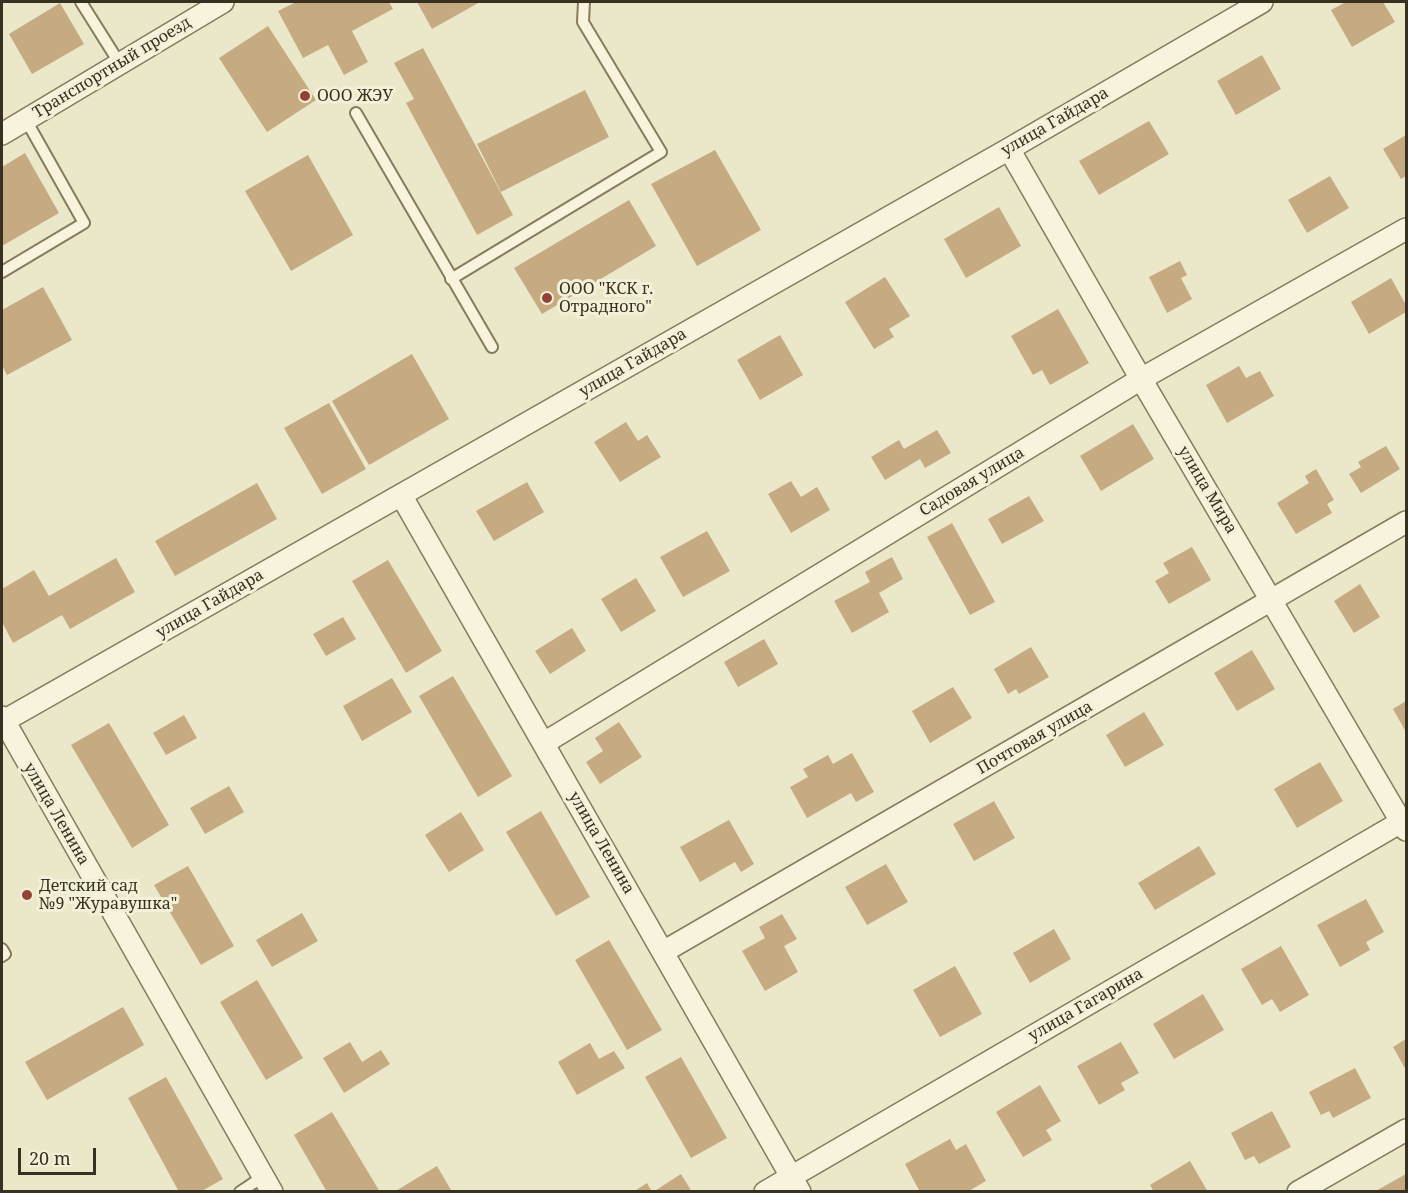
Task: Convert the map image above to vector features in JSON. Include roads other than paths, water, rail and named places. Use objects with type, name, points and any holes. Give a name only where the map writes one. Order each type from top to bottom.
[{"type":"street","name":"Транспортный проезд","points":[[2,134],[223,2]]},
{"type":"street","name":"улица Гайдара","points":[[2,720],[401,495],[1262,2]]},
{"type":"street","name":"улица Мира","points":[[1009,148],[1141,379],[1405,824]]},
{"type":"street","name":"Садовая улица","points":[[544,743],[1141,379],[1407,229]]},
{"type":"street","name":"улица Ленина","points":[[401,495],[796,1183]]},
{"type":"street","name":"Почтовая улица","points":[[663,952],[1407,522]]},
{"type":"street","name":"улица Ленина","points":[[2,720],[268,1184]]},
{"type":"street","name":"улица Гагарина","points":[[765,1191],[796,1183],[1405,824]]},
{"type":"street","points":[[1298,1191],[1407,1130]]},
{"type":"lane","points":[[81,2],[120,64]]},
{"type":"lane","points":[[452,279],[661,152],[584,22],[584,2]]},
{"type":"lane","points":[[356,113],[492,347]]},
{"type":"lane","points":[[2,272],[84,223],[26,120]]},
{"type":"lane","points":[[2,949],[5,954],[2,956]]},
{"type":"lane","points":[[240,1191],[268,1184]]},
{"type":"place","name":"ООО ЖЭУ","points":[[305,96]]},
{"type":"place","name":"ООО \"КСК г. Отрадного\"","points":[[547,298]]},
{"type":"place","name":"Детский сад №9 \"Журавушка\"","points":[[27,895]]}]
